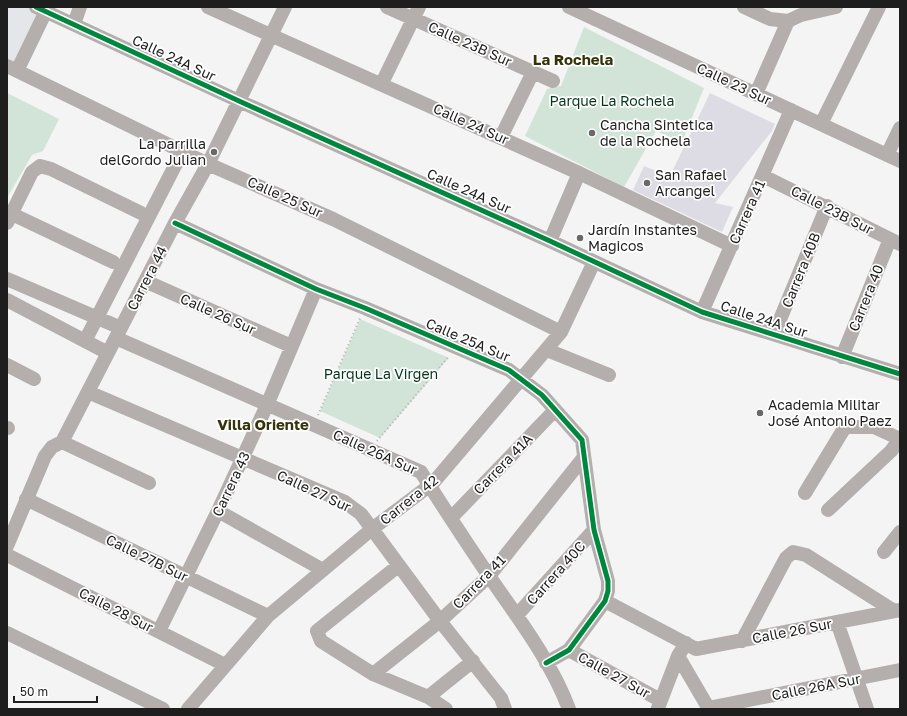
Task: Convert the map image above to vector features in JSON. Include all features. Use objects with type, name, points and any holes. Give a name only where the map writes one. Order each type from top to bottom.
[{"type":"street","points":[[74,24],[80,7]]},
{"type":"street","name":"Calle 24 Sur","points":[[208,7],[272,34],[501,137],[732,246]]},
{"type":"street","name":"Carrera 44","points":[[7,546],[45,456],[52,447],[62,442],[175,223],[208,164],[285,7]]},
{"type":"street","name":"Calle 23B Sur","points":[[387,7],[416,13],[553,81]]},
{"type":"street","name":"Calle 23 Sur","points":[[569,7],[599,13],[756,94],[900,161]]},
{"type":"street","points":[[744,7],[770,19],[788,21]]},
{"type":"street","points":[[756,94],[788,21],[802,11],[836,7]]},
{"type":"street","points":[[821,124],[879,7]]},
{"type":"street","points":[[12,69],[41,9]]},
{"type":"street","name":"Calle 24A Sur","points":[[41,9],[239,101],[550,241],[702,312],[900,374]]},
{"type":"street","points":[[382,84],[416,13]]},
{"type":"street","name":"Calle 25 Sur","points":[[12,69],[182,152],[333,219],[561,332]]},
{"type":"street","points":[[501,137],[533,72]]},
{"type":"street","name":"Carrera 41","points":[[702,312],[791,110]]},
{"type":"street","points":[[887,155],[900,128]]},
{"type":"street","points":[[85,341],[182,152]]},
{"type":"street","points":[[113,262],[9,219],[32,172],[40,166],[51,169],[141,213]]},
{"type":"street","points":[[550,241],[579,173]]},
{"type":"street","name":"Calle 23B Sur","points":[[763,176],[827,206],[895,242]]},
{"type":"street","name":"Carrera 40B","points":[[774,334],[827,206]]},
{"type":"street","name":"Calle 25A Sur","points":[[175,223],[316,289],[365,308],[509,370],[542,395],[582,440],[594,530],[608,581],[608,591],[604,601]]},
{"type":"street","name":"Carrera 40","points":[[842,357],[895,242]]},
{"type":"street","name":"Carrera 42","points":[[188,709],[268,616],[372,529],[430,485],[522,380],[561,332],[594,262]]},
{"type":"street","name":"Calle 26A Sur","points":[[7,279],[98,317],[118,333],[267,405],[422,472],[489,576],[517,615],[546,663],[569,709]]},
{"type":"street","name":"Calle 26 Sur","points":[[145,281],[291,346]]},
{"type":"street","name":"Carrera 43","points":[[158,631],[218,511],[267,405],[316,289]]},
{"type":"street","points":[[7,300],[108,353]]},
{"type":"street","points":[[547,350],[609,375]]},
{"type":"street","points":[[7,365],[34,379]]},
{"type":"street","name":"Calle 27 Sur","points":[[88,392],[345,502],[361,514],[440,622],[473,661],[500,698],[505,709]]},
{"type":"street","name":"Carrera 41A","points":[[451,518],[555,410]]},
{"type":"street","points":[[805,492],[845,427],[874,427],[900,439],[891,451],[828,510]]},
{"type":"street","points":[[62,442],[149,483]]},
{"type":"street","name":"Carrera 41","points":[[373,674],[440,622],[489,576],[584,457]]},
{"type":"street","name":"Calle 27B Sur","points":[[26,499],[268,616]]},
{"type":"street","points":[[218,511],[323,570]]},
{"type":"street","name":"Carrera 40C","points":[[517,615],[594,530]]},
{"type":"street","points":[[884,552],[900,532]]},
{"type":"street","points":[[742,641],[786,558],[793,552],[806,555],[897,611]]},
{"type":"street","name":"Calle 28 Sur","points":[[7,555],[225,665]]},
{"type":"street","points":[[398,566],[317,631],[321,641],[373,674],[428,697],[446,709]]},
{"type":"street","points":[[546,663],[569,650],[604,601],[686,643],[678,656],[658,704]]},
{"type":"street","name":"Calle 26 Sur","points":[[686,643],[696,649],[897,611]]},
{"type":"street","points":[[837,622],[858,678],[867,709]]},
{"type":"street","points":[[7,633],[163,709]]},
{"type":"street","name":"Calle 27 Sur","points":[[569,650],[658,704]]},
{"type":"street","points":[[678,656],[708,708]]},
{"type":"street","points":[[428,697],[473,661]]},
{"type":"street","name":"Calle 26A Sur","points":[[708,708],[900,670]]},
{"type":"path","points":[[313,425],[365,308]]},
{"type":"path","points":[[370,449],[455,348]]},
{"type":"shaded area","points":[[7,7],[31,7],[44,13],[18,64],[7,59]]},
{"type":"green space","name":"Parque La Rochela","points":[[584,27],[704,88],[682,142],[656,131],[624,187],[525,136],[547,89],[561,86]]},
{"type":"green space","points":[[7,93],[59,119],[43,151],[32,155],[7,198]]},
{"type":"green space","name":"Parque La Virgen","points":[[360,319],[449,358],[380,438],[320,411]]},
{"type":"building","points":[[710,93],[775,124],[772,131],[715,203],[733,207],[722,232],[633,190],[644,166],[670,176]]},
{"type":"cycle path","points":[[36,7],[239,101],[550,241],[702,312],[900,374]]},
{"type":"cycle path","points":[[175,223],[316,289],[365,308],[509,370],[542,395],[582,440],[594,530],[608,581],[608,591],[605,601],[569,650],[546,663]]},
{"type":"place","name":"Cancha Sintetica de la Rochela","points":[[592,133]]},
{"type":"place","name":"La parrilla delGordo Julian","points":[[214,152]]},
{"type":"place","name":"San Rafael Arcangel","points":[[647,183]]},
{"type":"place","name":"Jardín Instantes Magicos","points":[[580,238]]},
{"type":"place","name":"Academia Militar José Antonio Paez","points":[[760,413]]},
{"type":"district","name":"La Rochela","points":[[573,60]]},
{"type":"district","name":"Villa Oriente","points":[[263,425]]}]
